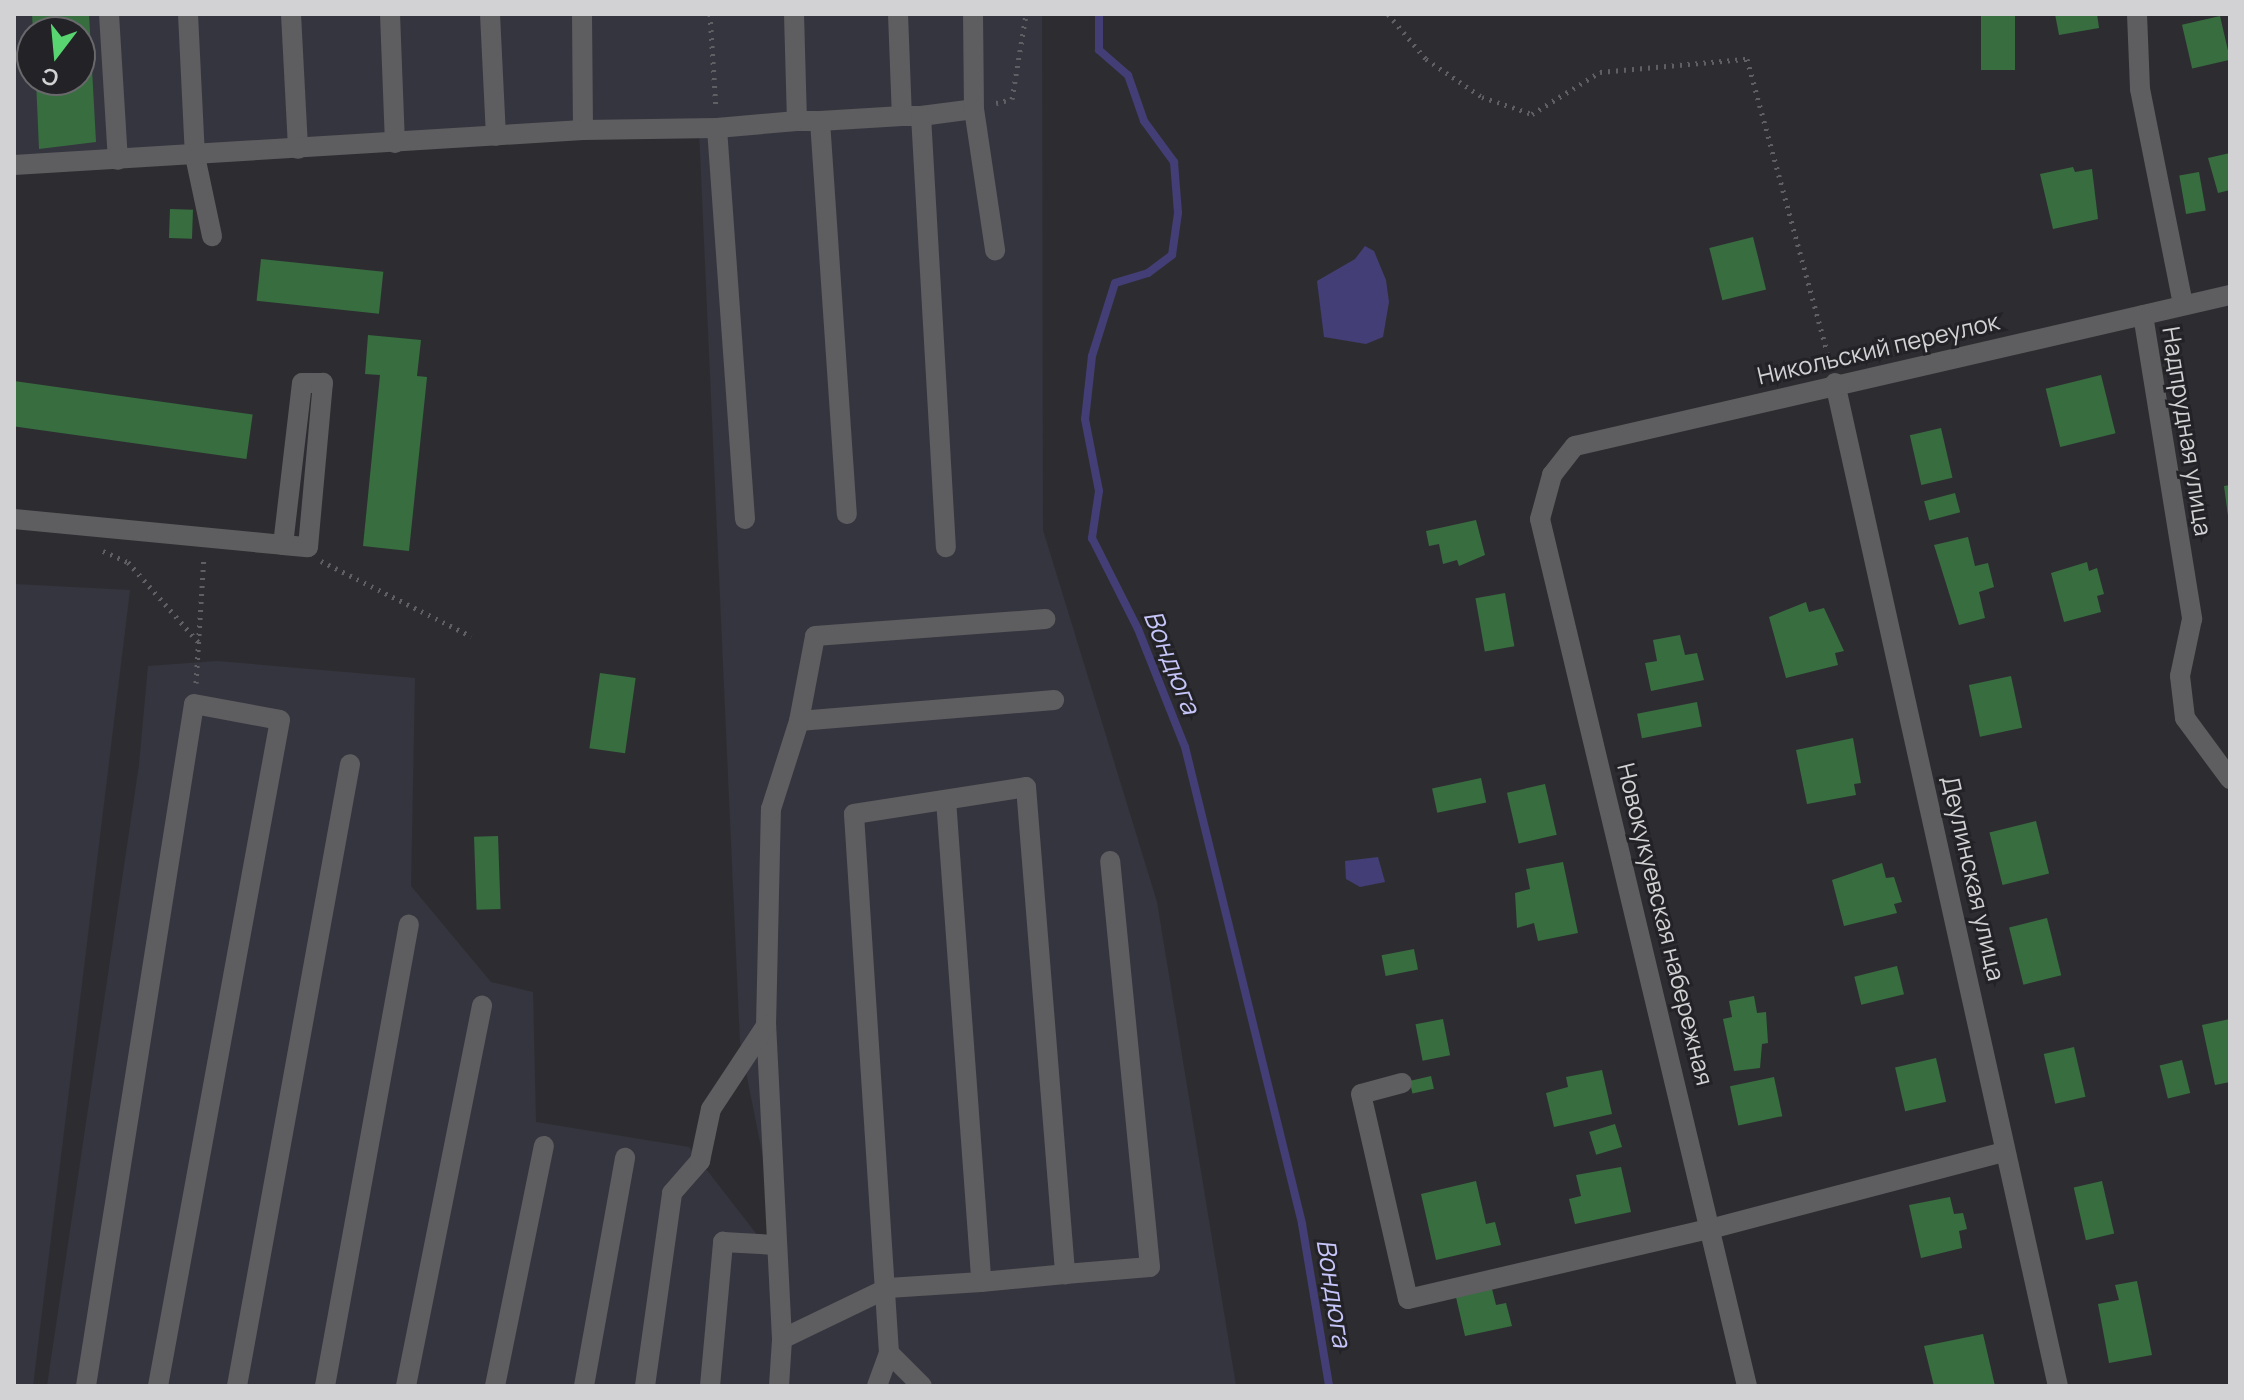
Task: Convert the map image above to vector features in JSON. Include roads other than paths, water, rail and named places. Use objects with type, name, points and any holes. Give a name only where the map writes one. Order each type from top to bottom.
[{"type":"street","points":[[109,14],[118,160]]},
{"type":"street","points":[[188,14],[195,156],[212,236]]},
{"type":"street","points":[[291,14],[298,149]]},
{"type":"street","points":[[390,14],[395,143]]},
{"type":"street","points":[[490,14],[496,136]]},
{"type":"street","points":[[582,14],[583,130]]},
{"type":"street","points":[[794,14],[797,121]]},
{"type":"street","points":[[898,14],[912,116],[946,547]]},
{"type":"street","points":[[973,14],[974,109],[995,250]]},
{"type":"street","points":[[2137,14],[2140,89],[2183,305]]},
{"type":"street","points":[[14,165],[583,130],[717,128],[912,116],[974,109]]},
{"type":"street","points":[[820,121],[847,514]]},
{"type":"street","points":[[717,128],[745,519]]},
{"type":"street","name":"Никольский переулок","points":[[1552,475],[1575,446],[1835,383],[2230,295]]},
{"type":"street","name":"Надпрудная улица","points":[[2143,315],[2192,619],[2180,676],[2185,718],[2230,779]]},
{"type":"street","points":[[14,519],[283,545],[308,547],[323,383],[302,383],[283,545]]},
{"type":"street","name":"Деулинская улица","points":[[1835,383],[1976,1004],[2004,1152],[2058,1386]]},
{"type":"street","name":"Новокукуевская набережная","points":[[1552,475],[1540,519],[1714,1228],[1747,1386]]},
{"type":"street","points":[[779,1386],[782,1339],[766,1026],[771,809],[799,721],[815,636],[1045,619]]},
{"type":"street","points":[[799,721],[1054,700]]},
{"type":"street","points":[[86,1386],[194,704],[280,720],[158,1386]]},
{"type":"street","points":[[237,1386],[350,764]]},
{"type":"street","points":[[877,1386],[889,1353],[888,1288],[854,814],[1026,787],[1065,1274]]},
{"type":"street","points":[[946,800],[981,1282]]},
{"type":"street","points":[[782,1339],[888,1288],[1150,1267],[1110,861]]},
{"type":"street","points":[[325,1386],[409,925]]},
{"type":"street","points":[[406,1386],[482,1006]]},
{"type":"street","points":[[645,1386],[672,1193],[700,1161],[711,1109],[766,1026]]},
{"type":"street","points":[[1402,1083],[1361,1094],[1408,1299],[1714,1228],[2004,1152]]},
{"type":"street","points":[[495,1386],[544,1146]]},
{"type":"street","points":[[584,1386],[625,1158]]},
{"type":"street","points":[[710,1386],[723,1242],[777,1245]]},
{"type":"street","points":[[889,1353],[922,1386]]},
{"type":"waterway","name":"Вондюга","points":[[1099,14],[1099,50],[1128,75],[1144,121],[1174,162],[1178,213],[1172,255],[1148,273],[1115,283],[1092,356],[1085,419],[1099,491],[1092,538],[1138,629],[1185,747],[1302,1224],[1329,1386]]}]
